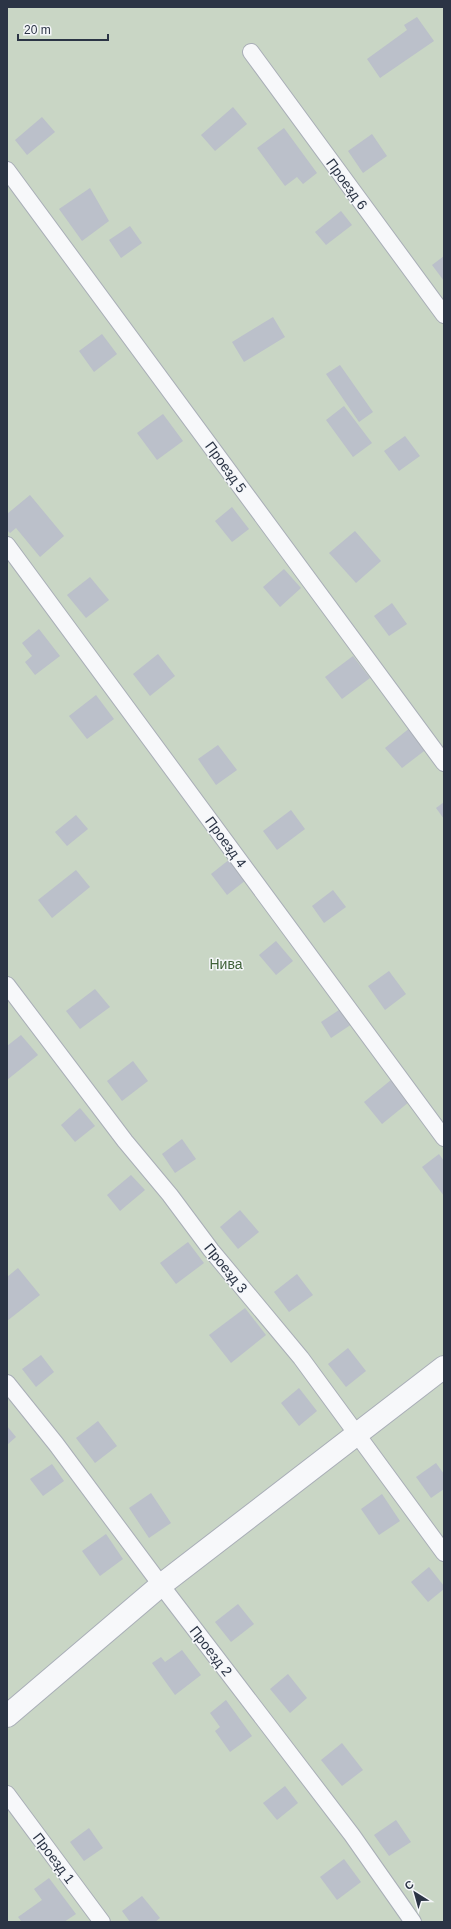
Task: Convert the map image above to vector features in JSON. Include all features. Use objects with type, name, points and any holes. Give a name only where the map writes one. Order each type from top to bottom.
[{"type":"street","points":[[7,1716],[161,1585],[444,1367]]},
{"type":"lane","name":"Проезд 6","points":[[250,52],[444,316]]},
{"type":"lane","name":"Проезд 5","points":[[7,170],[444,763]]},
{"type":"lane","name":"Проезд 4","points":[[7,545],[444,1138]]},
{"type":"lane","name":"Проезд 3","points":[[7,985],[211,1250],[301,1358],[444,1553]]},
{"type":"lane","name":"Проезд 2","points":[[7,1383],[56,1444],[161,1585],[352,1835],[412,1922]]},
{"type":"lane","name":"Проезд 1","points":[[7,1794],[102,1922]]},
{"type":"green space","name":"Нива","points":[[7,7],[444,7],[444,1922],[7,1922]]},
{"type":"building","points":[[417,17],[434,41],[380,78],[367,59],[407,30],[404,25]]},
{"type":"building","points":[[233,107],[247,124],[215,151],[201,135]]},
{"type":"building","points":[[42,117],[55,132],[27,155],[15,140]]},
{"type":"building","points":[[284,128],[317,173],[303,184],[297,177],[285,186],[257,148]]},
{"type":"building","points":[[372,134],[387,156],[363,173],[348,151]]},
{"type":"building","points":[[90,188],[109,221],[82,241],[59,209]]},
{"type":"building","points":[[341,211],[352,225],[326,245],[315,232]]},
{"type":"building","points":[[130,226],[142,243],[121,258],[109,240]]},
{"type":"building","points":[[444,256],[444,281],[432,265]]},
{"type":"building","points":[[273,317],[285,337],[244,362],[232,342]]},
{"type":"building","points":[[102,334],[117,354],[94,372],[79,351]]},
{"type":"building","points":[[340,365],[373,412],[359,422],[326,374]]},
{"type":"building","points":[[344,406],[372,443],[353,457],[326,420]]},
{"type":"building","points":[[163,414],[183,441],[157,460],[137,433]]},
{"type":"building","points":[[405,436],[420,456],[399,471],[384,451]]},
{"type":"building","points":[[30,495],[64,536],[40,557],[16,528],[10,533],[7,530],[7,514]]},
{"type":"building","points":[[232,507],[249,529],[232,542],[215,521]]},
{"type":"building","points":[[355,531],[381,561],[356,583],[329,553]]},
{"type":"building","points":[[284,569],[301,588],[280,607],[263,587]]},
{"type":"building","points":[[90,577],[109,600],[86,618],[67,595]]},
{"type":"building","points":[[392,603],[407,624],[389,636],[374,616]]},
{"type":"building","points":[[39,629],[60,656],[35,675],[25,662],[32,656],[22,643]]},
{"type":"building","points":[[158,654],[175,676],[150,696],[133,674]]},
{"type":"building","points":[[353,656],[370,678],[342,699],[325,677]]},
{"type":"building","points":[[96,695],[114,719],[87,739],[69,716]]},
{"type":"building","points":[[411,727],[428,748],[402,768],[385,748]]},
{"type":"building","points":[[218,745],[237,770],[216,785],[198,759]]},
{"type":"building","points":[[444,802],[444,819],[436,808]]},
{"type":"building","points":[[291,810],[305,829],[277,850],[263,831]]},
{"type":"building","points":[[76,815],[88,829],[67,846],[55,832]]},
{"type":"building","points":[[235,855],[251,876],[227,895],[211,874]]},
{"type":"building","points":[[76,870],[90,887],[52,918],[38,900]]},
{"type":"building","points":[[333,890],[346,907],[324,923],[312,906]]},
{"type":"building","points":[[276,941],[293,961],[276,975],[259,955]]},
{"type":"building","points":[[389,971],[406,994],[385,1010],[368,986]]},
{"type":"building","points":[[95,989],[110,1007],[80,1029],[66,1011]]},
{"type":"building","points":[[345,1006],[355,1022],[331,1038],[321,1022]]},
{"type":"building","points":[[21,1035],[38,1055],[7,1080],[7,1046]]},
{"type":"building","points":[[133,1061],[148,1081],[122,1101],[107,1081]]},
{"type":"building","points":[[391,1080],[409,1102],[382,1124],[364,1102]]},
{"type":"building","points":[[80,1108],[95,1126],[75,1142],[61,1125]]},
{"type":"building","points":[[182,1139],[196,1159],[175,1173],[162,1154]]},
{"type":"building","points":[[439,1154],[444,1161],[444,1196],[422,1167]]},
{"type":"building","points":[[131,1175],[145,1190],[120,1211],[107,1195]]},
{"type":"building","points":[[240,1210],[259,1232],[238,1249],[220,1227]]},
{"type":"building","points":[[188,1242],[204,1263],[176,1284],[160,1263]]},
{"type":"building","points":[[18,1268],[40,1295],[7,1321],[7,1277]]},
{"type":"building","points":[[297,1274],[313,1295],[289,1312],[274,1292]]},
{"type":"building","points":[[245,1308],[266,1335],[231,1363],[209,1335]]},
{"type":"building","points":[[348,1348],[366,1371],[346,1387],[328,1364]]},
{"type":"building","points":[[41,1355],[54,1372],[36,1387],[22,1369]]},
{"type":"building","points":[[299,1388],[317,1411],[299,1426],[281,1403]]},
{"type":"building","points":[[98,1421],[117,1446],[95,1463],[76,1438]]},
{"type":"building","points":[[7,1426],[16,1437],[7,1445]]},
{"type":"building","points":[[436,1463],[444,1474],[444,1489],[431,1498],[416,1477]]},
{"type":"building","points":[[52,1464],[64,1481],[43,1496],[30,1479]]},
{"type":"building","points":[[151,1493],[171,1523],[149,1538],[129,1508]]},
{"type":"building","points":[[382,1494],[400,1521],[379,1535],[361,1509]]},
{"type":"building","points":[[106,1534],[123,1559],[100,1576],[82,1551]]},
{"type":"building","points":[[429,1567],[444,1586],[444,1589],[428,1602],[411,1582]]},
{"type":"building","points":[[238,1604],[254,1624],[231,1642],[215,1622]]},
{"type":"building","points":[[182,1650],[201,1675],[175,1695],[152,1663],[161,1657],[165,1662]]},
{"type":"building","points":[[288,1674],[307,1698],[290,1713],[270,1689]]},
{"type":"building","points":[[226,1700],[252,1736],[230,1752],[215,1731],[220,1727],[210,1713]]},
{"type":"building","points":[[342,1743],[363,1770],[342,1786],[321,1760]]},
{"type":"building","points":[[285,1786],[298,1803],[277,1820],[263,1803]]},
{"type":"building","points":[[396,1820],[411,1842],[389,1856],[374,1835]]},
{"type":"building","points":[[89,1828],[103,1848],[84,1861],[70,1842]]},
{"type":"building","points":[[344,1859],[361,1882],[337,1900],[320,1877]]},
{"type":"building","points":[[49,1878],[76,1914],[64,1922],[22,1922],[18,1917],[42,1900],[34,1889]]},
{"type":"building","points":[[142,1896],[160,1918],[155,1922],[130,1922],[122,1911]]}]
